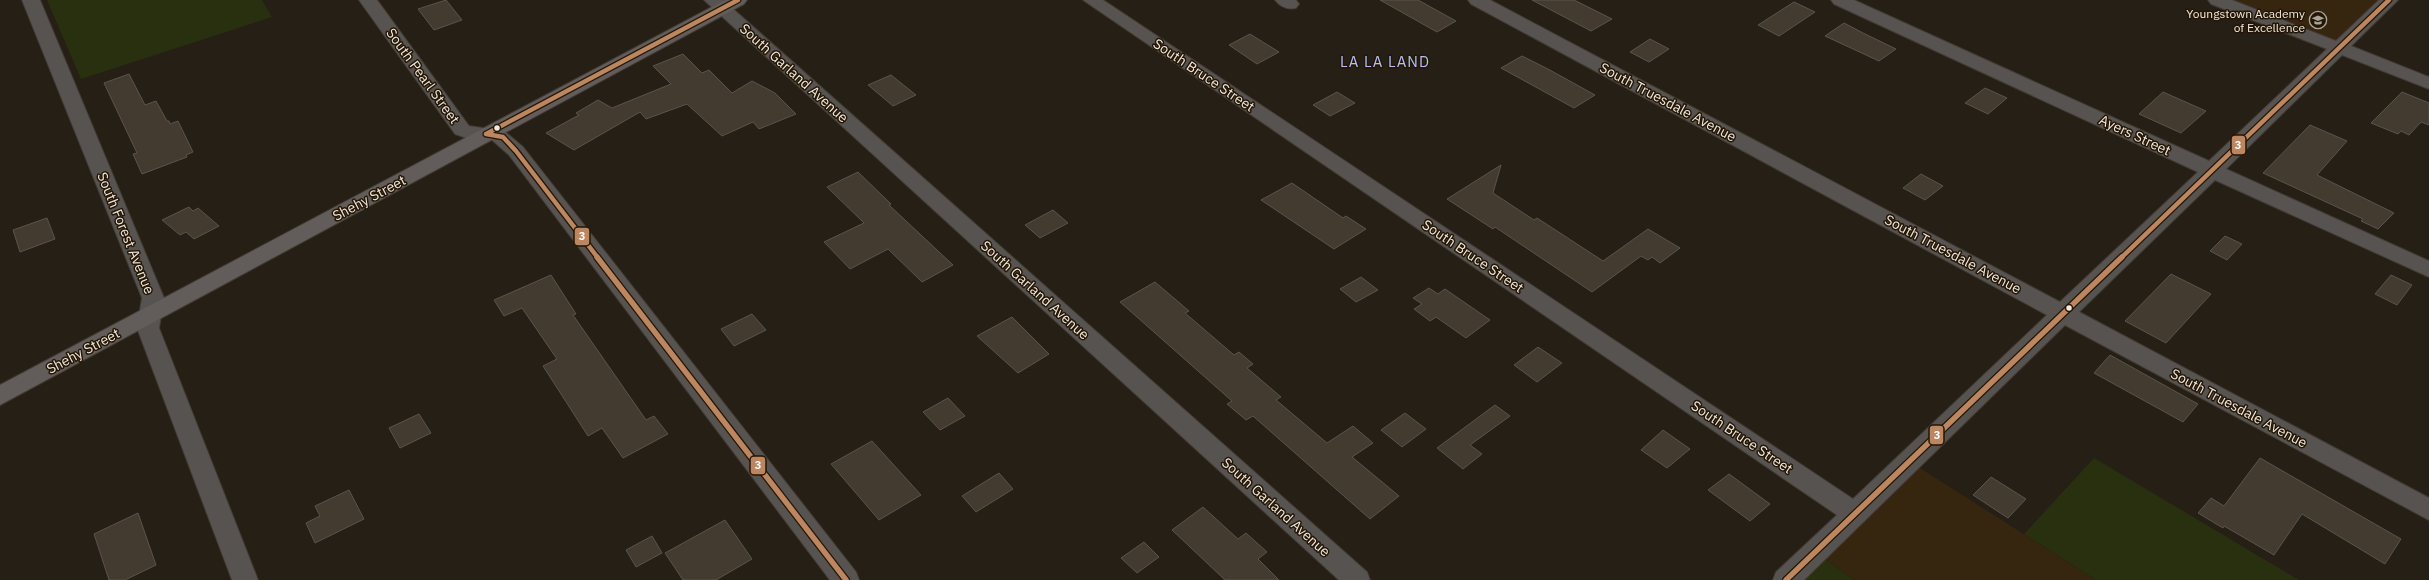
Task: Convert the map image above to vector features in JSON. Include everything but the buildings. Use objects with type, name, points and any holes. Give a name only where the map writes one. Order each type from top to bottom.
[{"type":"street","name":"South Forest Avenue","points":[[31,0],[154,298],[148,328],[245,580]]},
{"type":"street","name":"South Pearl Street","points":[[368,0],[462,130],[467,133],[503,137],[516,151],[846,580]]},
{"type":"street","name":"South Bruce Street","points":[[1092,0],[1854,513]]},
{"type":"street","name":"South Truesdale Avenue","points":[[1477,0],[2429,510]]},
{"type":"street","name":"Ayers Street","points":[[1840,0],[2429,270]]},
{"type":"street","points":[[2217,0],[2429,83]]},
{"type":"street","points":[[1786,580],[2389,0]]},
{"type":"street","name":"Shehy Street","points":[[0,396],[486,134],[724,3]]},
{"type":"street","name":"South Garland Avenue","points":[[724,3],[1357,580]]},
{"type":"shaded area","name":"Youngstown Academy of Excellence","points":[[2217,0],[2389,0],[2339,48]]},
{"type":"shaded area","points":[[1909,461],[2096,580],[1854,580],[1815,552]]},
{"type":"green space","points":[[47,0],[262,0],[272,17],[81,79]]},
{"type":"green space","points":[[2094,458],[2299,580],[2096,580],[2024,534]]},
{"type":"green space","points":[[1815,552],[1854,580],[1786,580]]},
{"type":"transit line","name":"3","points":[[486,134],[738,0]]},
{"type":"transit line","name":"3","points":[[1786,580],[2389,0]]},
{"type":"transit line","name":"3","points":[[486,134],[503,137],[516,151],[846,580]]},
{"type":"place","name":"Youngstown Academy of Excellence","points":[[2318,20]]},
{"type":"district","name":"LA LA LAND","points":[[1385,61]]}]
